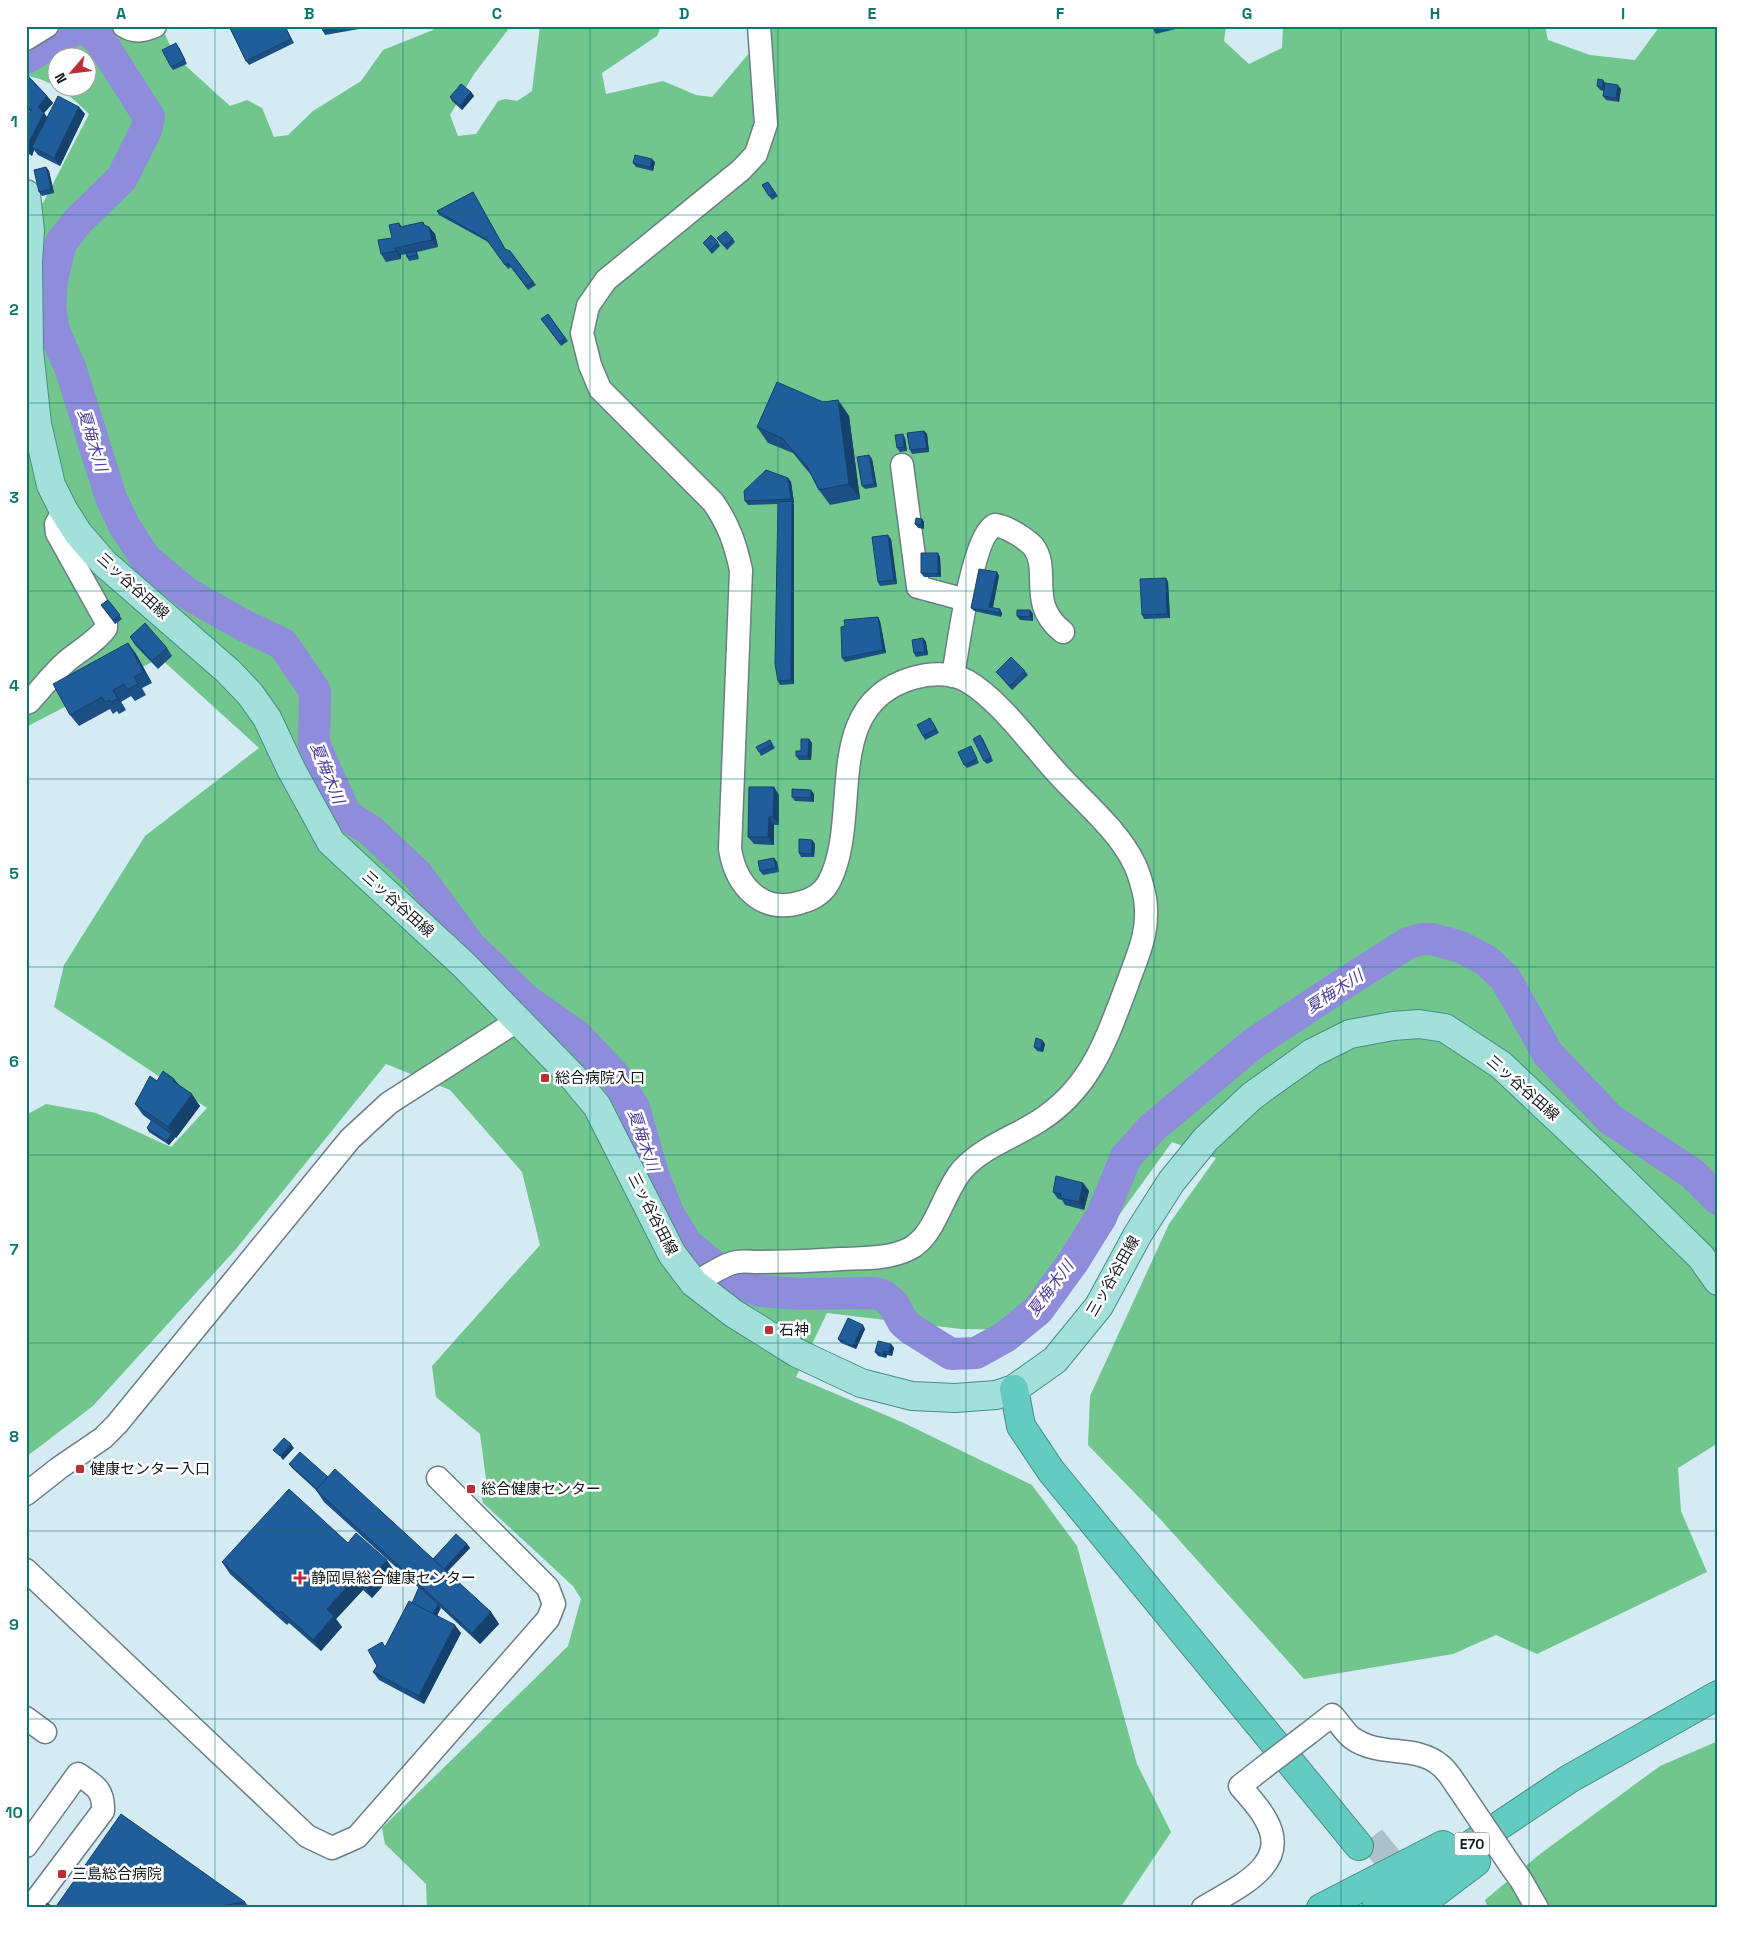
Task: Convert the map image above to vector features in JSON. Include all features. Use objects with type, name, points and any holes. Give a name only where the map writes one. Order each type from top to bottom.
[{"type":"highway","points":[[1014,1389],[1037,1417],[1063,1459],[1193,1616],[1365,1842]]},
{"type":"highway","points":[[1415,1908],[1495,1847],[1708,1700]]},
{"type":"highway","name":"E70","points":[[1376,1908],[1569,1779],[1708,1700]]},
{"type":"highway","points":[[1321,1908],[1569,1779]]},
{"type":"main road","name":"三ッ谷谷田線","points":[[26,194],[30,231],[28,262],[32,425],[51,485],[64,511],[78,533],[104,563],[228,671],[250,694],[266,718],[299,785],[331,842],[464,965],[573,1077],[597,1106],[672,1254],[697,1282],[733,1313],[797,1353],[861,1383],[912,1396],[954,1398],[996,1395],[1014,1389],[1056,1360],[1099,1306],[1138,1234],[1171,1182],[1206,1139],[1252,1096],[1312,1053],[1350,1034],[1393,1026],[1419,1024],[1445,1028],[1501,1065],[1606,1162],[1701,1258],[1718,1281]]},
{"type":"street","points":[[26,38],[47,26]]},
{"type":"street","points":[[124,26],[130,30],[142,32],[155,26]]},
{"type":"street","points":[[697,1282],[735,1262],[882,1257],[912,1248],[928,1231],[960,1172],[979,1154],[1025,1130],[1057,1109],[1081,1082],[1101,1053],[1147,929],[1145,896],[1135,864],[1110,828],[991,700],[966,680],[942,674],[918,677],[897,683],[867,707],[857,723],[850,751],[839,853],[829,881],[823,890],[812,899],[795,905],[782,906],[768,903],[756,897],[739,878],[730,849],[741,570],[735,543],[725,519],[713,502],[600,389],[590,365],[582,333],[588,306],[606,280],[741,170],[756,154],[766,124],[759,26]]},
{"type":"street","points":[[902,465],[918,587],[966,600]]},
{"type":"street","points":[[26,703],[30,702],[43,684],[66,662],[101,635],[106,628],[106,621],[57,533],[56,524],[64,511]]},
{"type":"street","points":[[953,676],[974,565],[988,532],[995,525],[1004,526],[1032,546],[1037,555],[1042,603],[1050,619],[1063,632]]},
{"type":"street","points":[[26,1494],[59,1468],[103,1438],[117,1424],[350,1139],[377,1113],[435,1073],[517,1021]]},
{"type":"street","points":[[26,1570],[307,1836],[332,1848],[357,1837],[548,1619],[554,1604],[548,1588],[438,1478]]},
{"type":"street","points":[[1203,1908],[1254,1877],[1267,1864],[1273,1850],[1272,1834],[1266,1819],[1240,1786],[1332,1715],[1352,1738],[1370,1748],[1408,1752],[1427,1757],[1441,1765],[1521,1880],[1537,1908]]},
{"type":"street","points":[[26,1718],[45,1732]]},
{"type":"street","points":[[26,1846],[78,1774],[99,1788],[104,1801],[103,1811],[30,1908]]},
{"type":"green space","points":[[26,26],[161,26],[175,56],[230,106],[247,100],[262,108],[274,137],[288,135],[313,111],[361,81],[383,50],[433,30],[435,26],[511,26],[474,74],[450,115],[458,136],[476,134],[498,101],[505,99],[517,101],[532,91],[540,26],[661,26],[657,36],[602,73],[606,94],[663,81],[696,95],[712,97],[772,26],[1226,26],[1224,41],[1249,64],[1282,48],[1283,26],[1545,26],[1548,40],[1590,55],[1635,60],[1660,26],[1718,26],[1718,1443],[1678,1468],[1681,1511],[1707,1572],[1537,1654],[1496,1635],[1453,1654],[1304,1679],[1161,1520],[1088,1445],[1090,1396],[1169,1224],[1216,1158],[1172,1142],[1036,1330],[961,1329],[827,1313],[796,1377],[904,1423],[1032,1485],[1077,1546],[1137,1764],[1171,1832],[1120,1908],[427,1908],[426,1884],[385,1844],[382,1828],[568,1646],[581,1599],[573,1586],[483,1503],[481,1494],[486,1479],[480,1434],[436,1397],[432,1366],[540,1245],[522,1172],[450,1090],[386,1064],[236,1249],[93,1406],[26,1457],[26,1115],[46,1104],[96,1113],[171,1147],[207,1108],[54,1007],[64,965],[145,836],[259,748],[160,658],[26,727],[26,205],[43,203],[89,114],[72,98],[98,98],[98,48],[48,48],[48,83],[26,76]]},
{"type":"green space","points":[[1718,1741],[1718,1908],[1488,1908],[1485,1900],[1540,1854],[1660,1766]]},
{"type":"building","points":[[229,26],[285,26],[291,39],[246,61]]},
{"type":"building","points":[[322,26],[351,26],[323,31]]},
{"type":"building","points":[[176,43],[185,60],[171,67],[162,50]]},
{"type":"building","points":[[26,74],[47,96],[38,107],[44,113],[26,148],[26,121],[31,110],[26,106]]},
{"type":"building","points":[[1598,79],[1603,80],[1602,87],[1597,86]]},
{"type":"building","points":[[1605,83],[1618,85],[1616,98],[1603,96]]},
{"type":"building","points":[[461,84],[471,92],[460,106],[450,97]]},
{"type":"building","points":[[57,98],[62,98],[79,107],[54,158],[32,147]]},
{"type":"building","points":[[635,155],[652,159],[650,167],[633,163]]},
{"type":"building","points":[[46,167],[51,189],[39,192],[34,170]]},
{"type":"building","points":[[768,182],[775,193],[769,196],[762,185]]},
{"type":"building","points":[[473,192],[505,249],[510,251],[533,282],[526,286],[508,263],[505,265],[487,240],[437,211]]},
{"type":"building","points":[[423,222],[424,225],[429,227],[432,240],[395,248],[396,251],[381,254],[378,240],[392,238],[389,225],[399,223],[400,227]]},
{"type":"building","points":[[726,231],[733,239],[724,246],[717,238]]},
{"type":"building","points":[[711,235],[718,242],[710,250],[703,243]]},
{"type":"building","points":[[416,251],[417,255],[407,257],[406,253]]},
{"type":"building","points":[[548,314],[565,338],[559,342],[541,319]]},
{"type":"building","points":[[777,382],[823,402],[838,400],[849,484],[819,490],[808,468],[782,438],[757,427]]},
{"type":"building","points":[[924,431],[927,448],[910,450],[907,433]]},
{"type":"building","points":[[903,434],[904,447],[897,448],[895,435]]},
{"type":"building","points":[[869,455],[874,484],[862,486],[857,457]]},
{"type":"building","points":[[766,470],[788,478],[791,499],[745,501],[744,491]]},
{"type":"building","points":[[792,501],[791,680],[778,681],[775,664],[778,502]]},
{"type":"building","points":[[916,518],[922,519],[921,525],[915,524]]},
{"type":"building","points":[[888,535],[894,580],[878,582],[872,537]]},
{"type":"building","points":[[921,553],[938,553],[938,574],[921,573]]},
{"type":"building","points":[[979,569],[997,572],[989,607],[1000,609],[999,613],[971,608]]},
{"type":"building","points":[[1166,578],[1167,614],[1142,615],[1140,579]]},
{"type":"building","points":[[108,600],[120,615],[113,620],[101,605]]},
{"type":"building","points":[[1017,610],[1030,610],[1030,617],[1017,616]]},
{"type":"building","points":[[878,617],[883,650],[842,658],[841,627],[845,626],[844,620]]},
{"type":"building","points":[[145,623],[167,648],[152,661],[130,637]]},
{"type":"building","points":[[923,638],[925,652],[914,653],[912,640]]},
{"type":"building","points":[[128,643],[144,672],[134,677],[138,684],[127,690],[124,684],[113,690],[118,699],[105,702],[102,697],[70,715],[53,684]]},
{"type":"building","points":[[1011,657],[1025,671],[1010,686],[996,672]]},
{"type":"building","points":[[930,718],[936,729],[923,736],[917,725]]},
{"type":"building","points":[[980,735],[991,757],[984,761],[973,739]]},
{"type":"building","points":[[801,739],[809,739],[808,756],[796,756],[796,751],[801,751]]},
{"type":"building","points":[[770,740],[772,744],[759,752],[756,747]]},
{"type":"building","points":[[971,746],[977,759],[964,765],[958,752]]},
{"type":"building","points":[[749,787],[774,787],[773,817],[769,817],[768,837],[748,837]]},
{"type":"building","points":[[792,789],[811,790],[811,798],[792,797]]},
{"type":"building","points":[[799,839],[812,840],[812,854],[799,853]]},
{"type":"building","points":[[774,858],[776,868],[760,871],[758,861]]},
{"type":"building","points":[[1036,1038],[1042,1040],[1041,1049],[1034,1047]]},
{"type":"building","points":[[163,1071],[174,1079],[173,1081],[192,1094],[168,1127],[135,1104],[150,1076],[157,1081]]},
{"type":"building","points":[[152,1120],[172,1134],[166,1141],[147,1128]]},
{"type":"building","points":[[1056,1176],[1083,1183],[1079,1202],[1060,1198],[1061,1194],[1053,1192]]},
{"type":"building","points":[[848,1318],[863,1325],[853,1346],[838,1339]]},
{"type":"building","points":[[878,1341],[891,1344],[889,1352],[884,1351],[883,1354],[875,1352]]},
{"type":"building","points":[[284,1438],[291,1444],[280,1456],[273,1450]]},
{"type":"building","points":[[300,1452],[328,1477],[317,1489],[289,1464]]},
{"type":"building","points":[[335,1469],[491,1612],[472,1633],[316,1490]]},
{"type":"building","points":[[289,1489],[348,1543],[356,1533],[387,1560],[364,1586],[355,1578],[327,1609],[334,1616],[313,1640],[281,1611],[279,1613],[222,1562]]},
{"type":"building","points":[[456,1534],[467,1544],[444,1569],[433,1559]]},
{"type":"building","points":[[419,1587],[438,1604],[433,1614],[412,1603]]},
{"type":"building","points":[[409,1601],[455,1625],[419,1696],[373,1672],[377,1666],[368,1650],[382,1642],[385,1647]]},
{"type":"building","points":[[121,1814],[245,1902],[208,1908],[55,1908]]},
{"type":"building","points":[[47,1903],[54,1908],[44,1908]]},
{"type":"waterway","name":"夏梅木川","points":[[26,58],[75,29],[85,28],[100,40],[149,117],[146,130],[122,178],[77,222],[61,243],[52,279],[50,308],[54,331],[71,370],[111,498],[125,527],[146,559],[188,594],[245,626],[283,644],[315,691],[314,744],[346,815],[370,830],[417,874],[470,946],[526,1000],[576,1035],[614,1075],[634,1108],[653,1174],[668,1213],[687,1244],[706,1260],[740,1283],[760,1291],[801,1294],[875,1293],[884,1296],[894,1305],[903,1322],[911,1329],[951,1354],[976,1353],[1005,1337],[1038,1310],[1073,1262],[1101,1217],[1126,1157],[1152,1128],[1254,1043],[1408,943],[1422,939],[1432,939],[1461,947],[1487,961],[1505,978],[1548,1054],[1610,1119],[1693,1174],[1718,1199]]},
{"type":"tunnel","points":[[1371,1838],[1411,1887]]},
{"type":"place","name":"総合病院入口","points":[[545,1078]]},
{"type":"place","name":"石神","points":[[769,1330]]},
{"type":"place","name":"健康センター入口","points":[[80,1469]]},
{"type":"place","name":"総合健康センター","points":[[471,1489]]},
{"type":"place","name":"静岡県総合健康センター","points":[[300,1578]]},
{"type":"place","name":"三島総合病院","points":[[62,1874]]}]
